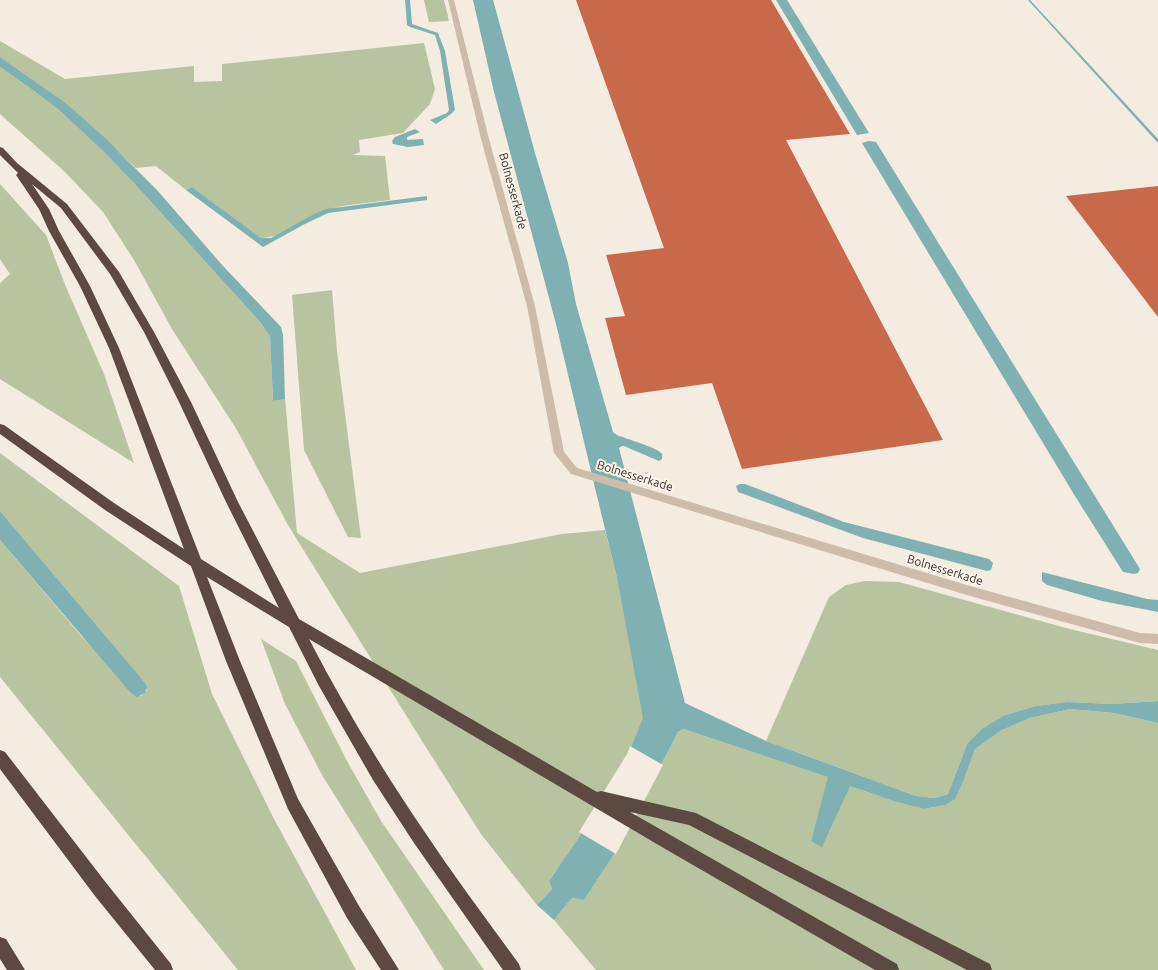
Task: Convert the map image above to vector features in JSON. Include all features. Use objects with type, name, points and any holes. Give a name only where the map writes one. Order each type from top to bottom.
[{"type":"highway","points":[[0,150],[14,164],[64,206],[114,272],[149,332],[185,402],[232,502],[324,682],[378,775],[419,838],[513,970]]},
{"type":"highway","points":[[14,164],[44,209],[54,231],[85,286],[114,348],[233,661],[293,804],[353,912],[391,970]]},
{"type":"highway","points":[[0,428],[44,462],[119,513],[263,606],[792,915],[891,970]]},
{"type":"highway","points":[[0,757],[101,890],[165,970]]},
{"type":"highway","points":[[589,796],[691,818],[984,970]]},
{"type":"highway","points":[[0,945],[17,970]]},
{"type":"street","name":"Bolnesserkade","points":[[451,0],[485,139],[531,306],[559,453],[574,471],[1013,604],[1140,638],[1158,639]]},
{"type":"green space","points":[[424,0],[444,0],[449,21],[429,22]]},
{"type":"green space","points":[[0,41],[65,79],[194,66],[194,82],[222,81],[222,64],[424,43],[435,89],[430,104],[403,133],[359,140],[360,152],[353,155],[385,156],[390,200],[350,205],[326,210],[310,217],[286,231],[261,238],[192,187],[186,190],[156,166],[136,168],[66,103],[0,57]]},
{"type":"green space","points":[[0,67],[59,110],[103,151],[260,322],[270,336],[273,401],[285,399],[297,533],[360,573],[562,534],[605,530],[617,578],[644,718],[628,755],[581,834],[549,881],[552,889],[537,905],[481,834],[422,741],[288,525],[237,430],[172,329],[134,260],[103,212],[65,172],[0,114]]},
{"type":"green space","points":[[0,184],[46,235],[66,287],[104,374],[134,463],[0,379],[0,283],[10,274],[0,259]]},
{"type":"green space","points":[[332,290],[337,351],[361,538],[348,537],[304,450],[292,295]]},
{"type":"green space","points":[[0,453],[179,586],[212,694],[273,817],[356,970],[238,970],[0,677],[0,540],[82,637],[141,696],[147,690],[142,679],[0,511]]},
{"type":"green space","points":[[865,581],[899,582],[1070,629],[1158,650],[1158,701],[1112,704],[1066,702],[1036,706],[1005,715],[967,744],[948,794],[935,798],[916,796],[766,741],[829,597],[846,585]]},
{"type":"green space","points":[[261,639],[296,661],[347,761],[381,821],[484,970],[444,970],[322,775],[285,704]]},
{"type":"green space","points":[[1070,709],[1114,713],[1158,723],[1158,970],[596,970],[554,920],[572,898],[584,900],[615,853],[678,732],[683,729],[829,777],[811,841],[850,785],[864,791],[924,809],[945,805],[965,777],[975,749],[1002,730],[1030,718]]},
{"type":"water","points":[[405,0],[410,0],[412,24],[438,33],[445,51],[455,110],[436,124],[430,120],[447,113],[449,110],[440,51],[435,35],[407,25]]},
{"type":"water","points":[[473,0],[493,0],[535,153],[568,263],[576,304],[613,432],[617,435],[654,448],[662,454],[662,459],[659,461],[624,446],[619,448],[685,703],[766,741],[916,796],[935,798],[948,794],[967,744],[982,729],[1005,715],[1036,706],[1066,702],[1112,704],[1158,701],[1158,723],[1114,713],[1070,709],[1030,718],[1002,730],[975,749],[955,799],[945,805],[924,809],[894,801],[850,786],[822,847],[811,841],[828,777],[683,729],[678,732],[615,853],[584,900],[572,898],[554,920],[537,905],[552,889],[549,881],[581,834],[628,755],[643,718],[617,578],[556,324],[494,92]]},
{"type":"water","points":[[776,0],[787,0],[869,133],[857,135]]},
{"type":"water","points":[[1028,0],[1030,0],[1158,139],[1158,143]]},
{"type":"water","points":[[0,57],[66,103],[104,137],[157,190],[223,266],[281,327],[283,335],[285,399],[273,401],[270,336],[260,322],[103,151],[59,110],[0,67]]},
{"type":"water","points":[[415,129],[420,132],[407,137],[407,140],[423,139],[424,145],[408,147],[393,144],[392,141],[395,137]]},
{"type":"water","points":[[869,141],[876,142],[1140,569],[1138,573],[1134,574],[1123,572],[1075,496],[862,143]]},
{"type":"water","points":[[192,187],[261,238],[271,238],[326,209],[427,196],[427,200],[328,213],[263,247],[186,190]]},
{"type":"water","points":[[745,484],[844,522],[989,559],[993,563],[991,570],[987,571],[863,538],[738,492],[736,486]]},
{"type":"water","points":[[0,511],[142,679],[147,687],[145,693],[137,697],[130,692],[0,540]]},
{"type":"water","points":[[1042,572],[1147,599],[1158,600],[1158,612],[1102,601],[1047,585],[1042,581]]},
{"type":"pier","points":[[630,746],[663,765],[616,854],[579,832],[627,754]]},
{"type":"building","points":[[576,0],[771,0],[850,134],[786,140],[943,440],[742,469],[712,383],[626,395],[605,318],[625,316],[606,255],[664,248]]},
{"type":"building","points":[[1158,186],[1158,317],[1066,196]]}]
